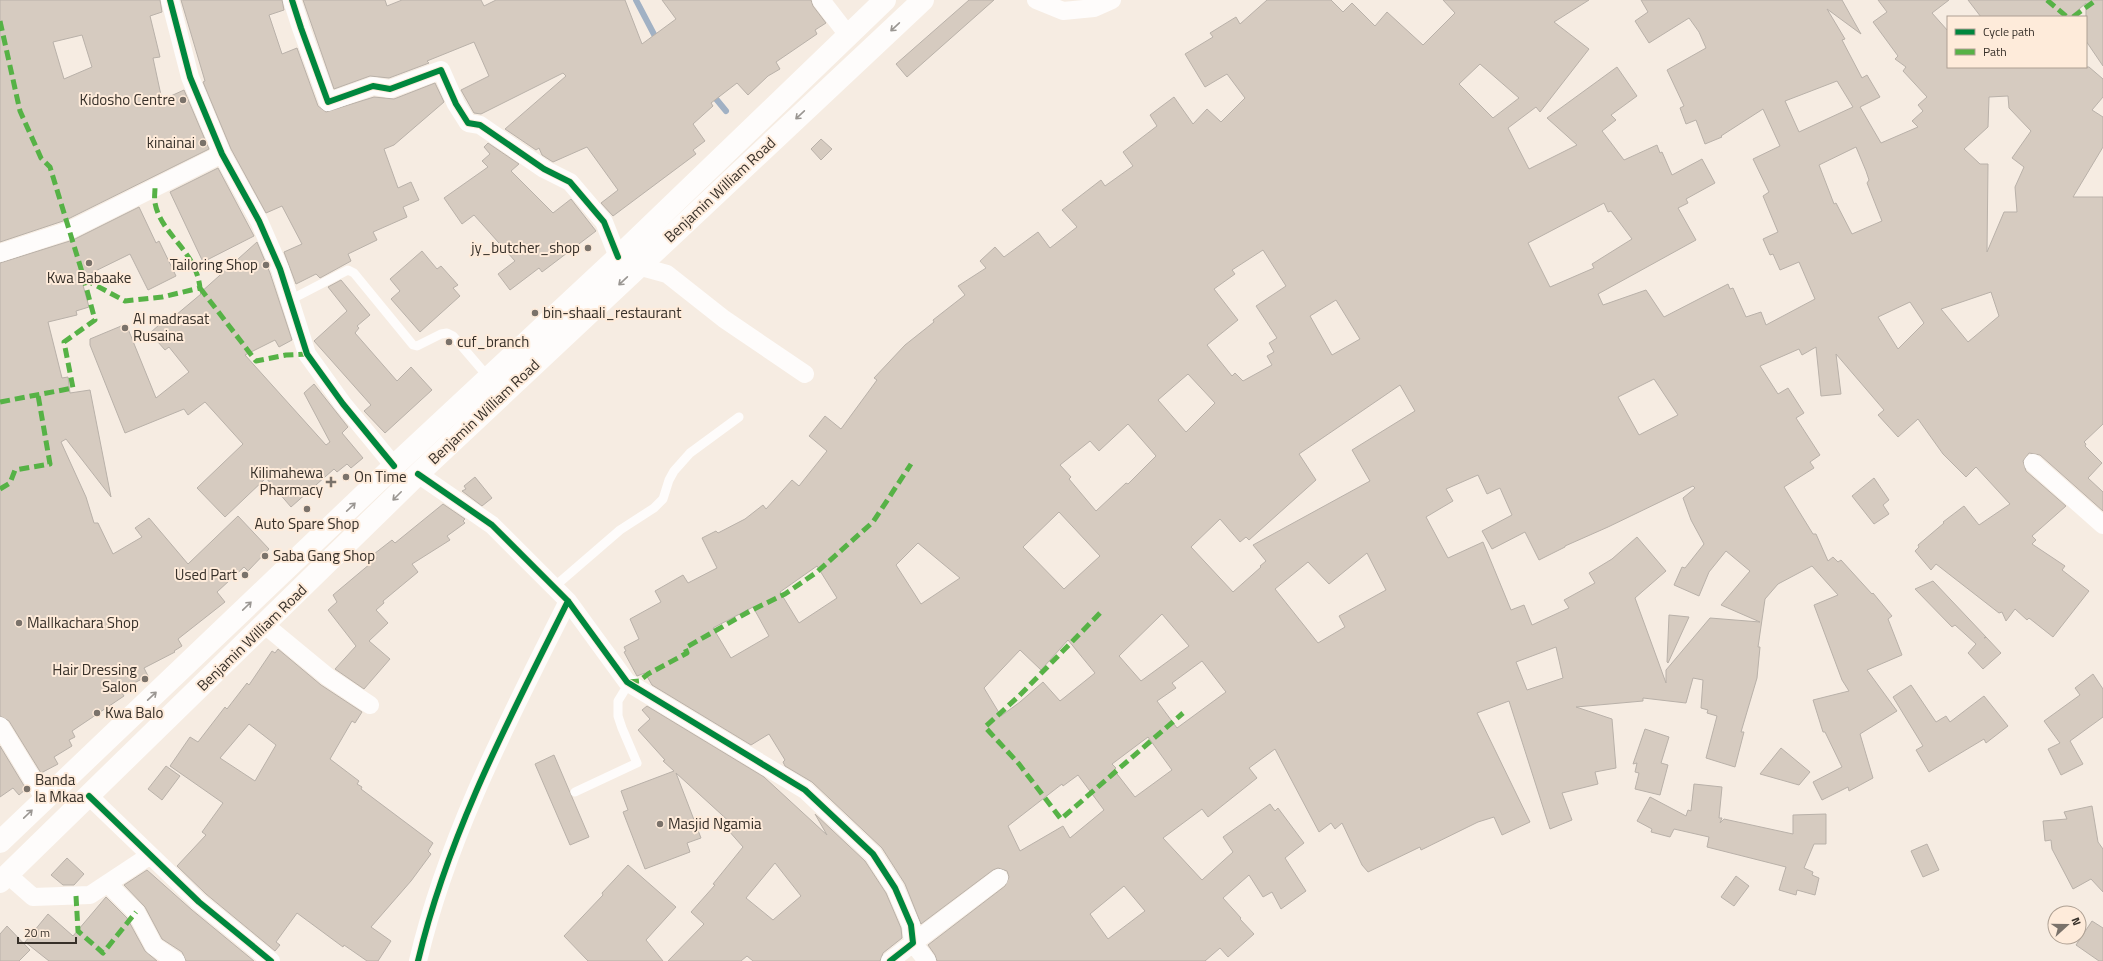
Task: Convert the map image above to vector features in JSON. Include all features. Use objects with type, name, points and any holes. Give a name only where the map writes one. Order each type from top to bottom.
[{"type":"main road","name":"Benjamin William Road","points":[[0,842],[44,798],[394,466],[618,257],[885,0]]},
{"type":"main road","name":"Benjamin William Road","points":[[4,878],[265,625],[418,474],[923,0]]},
{"type":"street","points":[[170,0],[190,77],[222,154],[259,221],[280,268],[307,354],[343,404],[394,466]]},
{"type":"street","points":[[292,0],[328,102],[373,86],[390,89],[441,70],[456,104],[468,123],[480,125],[544,169],[570,182],[604,222],[618,257]]},
{"type":"street","points":[[821,0],[848,35]]},
{"type":"street","points":[[1036,0],[1063,11],[1094,8],[1112,0]]},
{"type":"street","points":[[0,254],[70,230],[222,154]]},
{"type":"street","points":[[638,266],[667,274],[724,319],[805,374]]},
{"type":"street","points":[[2033,463],[2103,525]]},
{"type":"street","points":[[418,474],[492,525],[568,602],[629,683],[805,790],[873,854],[896,888],[911,925],[913,943],[927,961]]},
{"type":"street","points":[[418,961],[426,928],[449,858],[508,721],[568,602]]},
{"type":"street","points":[[265,625],[328,677],[370,705]]},
{"type":"street","points":[[0,726],[44,798]]},
{"type":"street","points":[[89,796],[149,856],[199,902],[271,961]]},
{"type":"street","points":[[4,878],[33,897],[90,895],[149,856]]},
{"type":"street","points":[[890,961],[998,878]]},
{"type":"street","points":[[108,884],[136,912],[154,946],[173,960]]},
{"type":"lane","points":[[290,300],[348,270],[354,273],[413,345],[417,346],[441,334],[447,333],[453,336],[489,378]]},
{"type":"lane","points":[[554,587],[620,530],[654,508],[663,499],[669,480],[674,471],[690,453],[739,417]]},
{"type":"lane","points":[[575,792],[636,763],[618,716],[618,701],[629,683]]},
{"type":"building","points":[[0,0],[160,0],[162,12],[150,16],[160,57],[153,58],[162,100],[184,90],[209,149],[66,220],[0,242]],"holes":[[[82,35],[92,67],[64,79],[53,42]]]},
{"type":"building","points":[[181,0],[282,0],[284,10],[269,15],[282,54],[297,48],[318,106],[326,112],[374,97],[394,99],[435,83],[444,102],[394,145],[384,149],[398,188],[411,182],[419,200],[403,207],[407,217],[373,232],[377,240],[348,254],[351,261],[320,278],[316,274],[296,284],[284,252],[302,244],[282,206],[266,213],[231,149],[203,82],[205,81]]},
{"type":"building","points":[[303,0],[385,0],[387,6],[402,0],[481,0],[484,6],[496,0],[625,0],[642,44],[676,19],[662,0],[811,0],[813,6],[826,23],[815,30],[817,34],[776,62],[780,69],[768,76],[748,95],[737,83],[711,103],[713,106],[693,124],[705,141],[693,150],[696,154],[613,216],[601,203],[618,190],[587,147],[553,162],[542,155],[539,148],[536,150],[505,129],[566,76],[563,73],[481,114],[474,113],[461,90],[489,76],[474,42],[427,61],[429,63],[389,78],[370,76],[334,89]]},
{"type":"building","points":[[969,0],[994,0],[907,77],[896,64]]},
{"type":"building","points":[[1267,0],[1331,0],[1343,12],[1352,3],[1375,26],[1387,12],[1423,45],[1455,13],[1443,0],[1589,0],[1554,22],[1589,49],[1540,112],[1536,107],[1508,128],[1529,169],[1577,145],[1547,118],[1617,67],[1637,96],[1611,115],[1616,120],[1602,131],[1624,160],[1657,145],[1660,153],[1662,152],[1672,175],[1702,159],[1715,183],[1686,199],[1688,203],[1678,208],[1696,240],[1598,294],[1603,305],[1646,290],[1664,317],[1728,284],[1730,289],[1733,288],[1746,317],[1761,312],[1766,325],[1815,299],[1799,262],[1780,270],[1773,254],[1770,255],[1763,239],[1778,232],[1763,196],[1769,192],[1753,159],[1780,146],[1763,109],[1721,136],[1722,137],[1705,144],[1696,120],[1686,124],[1680,108],[1684,106],[1667,70],[1706,48],[1699,32],[1689,18],[1649,43],[1635,21],[1648,12],[1641,0],[1842,0],[1861,34],[1827,9],[1845,39],[1842,40],[1862,78],[1867,75],[1880,97],[1860,107],[1881,143],[1918,127],[1912,121],[1923,111],[1918,105],[1927,97],[1903,71],[1906,67],[1895,59],[1898,56],[1873,22],[1887,12],[1878,0],[1949,0],[1932,13],[1947,30],[1947,68],[2089,67],[2103,79],[2103,97],[2092,110],[2103,117],[2103,147],[2073,197],[2103,197],[2103,424],[2084,442],[2086,444],[2085,446],[2102,463],[2088,478],[2103,492],[2103,511],[2040,455],[2029,453],[2023,461],[2026,471],[2066,506],[2032,536],[2036,540],[2032,544],[2065,566],[2062,570],[2089,591],[2053,637],[2029,618],[2027,620],[2015,609],[2006,621],[2002,612],[1999,613],[1936,564],[1931,570],[1915,551],[1919,547],[1918,545],[1944,523],[1943,522],[1964,506],[1979,525],[2010,504],[1976,467],[1966,477],[1943,454],[1918,419],[1898,437],[1878,415],[1884,410],[1836,354],[1841,394],[1821,396],[1816,347],[1802,355],[1799,349],[1760,366],[1778,394],[1788,388],[1804,413],[1796,418],[1820,455],[1810,462],[1814,468],[1784,487],[1813,534],[1816,534],[1828,561],[1833,557],[1838,562],[1841,560],[1872,594],[1873,593],[1892,616],[1888,619],[1902,655],[1867,670],[1897,711],[1860,734],[1873,778],[1849,791],[1848,787],[1822,800],[1813,782],[1842,767],[1825,732],[1823,732],[1813,700],[1849,691],[1842,680],[1814,605],[1838,595],[1812,566],[1778,584],[1765,599],[1758,647],[1760,647],[1757,678],[1741,732],[1744,732],[1735,767],[1706,758],[1717,716],[1707,713],[1708,710],[1701,708],[1703,680],[1693,678],[1686,703],[1643,698],[1643,701],[1576,707],[1612,719],[1616,768],[1595,772],[1598,784],[1562,793],[1572,820],[1550,829],[1509,701],[1477,713],[1530,822],[1502,835],[1494,817],[1478,822],[1421,850],[1420,847],[1368,872],[1362,865],[1342,823],[1335,829],[1331,823],[1319,832],[1275,749],[1249,768],[1257,778],[1208,817],[1202,809],[1163,838],[1202,880],[1233,852],[1223,837],[1270,804],[1275,811],[1278,808],[1304,843],[1285,858],[1306,891],[1281,909],[1272,892],[1263,897],[1249,875],[1223,898],[1254,934],[1228,957],[1220,948],[1205,961],[937,961],[928,945],[1005,886],[1009,877],[1007,871],[998,868],[993,870],[921,924],[905,884],[882,848],[812,782],[785,766],[783,762],[785,760],[769,734],[751,745],[652,685],[645,673],[637,676],[624,652],[626,651],[624,647],[639,639],[630,619],[661,602],[655,591],[683,575],[688,583],[717,568],[702,538],[716,531],[718,533],[745,519],[763,505],[766,509],[792,480],[799,486],[827,451],[809,436],[825,416],[841,429],[877,380],[874,378],[905,345],[934,322],[933,320],[965,295],[958,286],[986,268],[980,261],[995,247],[1004,257],[1038,232],[1050,248],[1077,227],[1062,210],[1101,180],[1105,186],[1133,166],[1123,152],[1157,126],[1150,115],[1174,97],[1193,124],[1207,109],[1221,122],[1245,98],[1227,74],[1205,87],[1185,54],[1213,37],[1210,33],[1236,17],[1240,24]],"holes":[[[1480,64],[1519,98],[1493,118],[1459,84]],[[1837,81],[1853,107],[1799,132],[1785,101]],[[2008,96],[2009,108],[2031,131],[2012,158],[2024,167],[2015,187],[2017,212],[2004,212],[1987,252],[1988,164],[1980,164],[1964,149],[1988,127],[1989,97]],[[1856,147],[1869,180],[1867,183],[1882,221],[1852,234],[1836,203],[1834,204],[1819,165]],[[1604,203],[1608,212],[1611,211],[1632,239],[1592,264],[1594,268],[1550,287],[1528,243]],[[1263,250],[1286,286],[1256,306],[1277,338],[1269,343],[1274,352],[1267,356],[1272,365],[1243,381],[1235,373],[1232,376],[1207,345],[1238,320],[1214,289],[1235,274],[1232,270]],[[1991,292],[1999,316],[1968,342],[1941,309]],[[1336,300],[1360,339],[1332,355],[1310,316]],[[1910,302],[1924,323],[1898,349],[1878,317]],[[1188,374],[1215,403],[1186,432],[1158,400]],[[1654,379],[1678,415],[1639,435],[1618,397]],[[1400,385],[1415,411],[1352,450],[1370,481],[1253,545],[1266,561],[1233,592],[1191,547],[1220,519],[1240,542],[1246,537],[1249,540],[1316,480],[1299,454]],[[1128,424],[1156,456],[1128,484],[1126,483],[1096,511],[1069,479],[1071,477],[1060,465],[1090,441],[1099,451]],[[1478,475],[1487,494],[1500,488],[1512,515],[1482,531],[1492,549],[1525,532],[1539,560],[1565,546],[1693,486],[1695,488],[1683,498],[1691,520],[1704,544],[1685,568],[1682,567],[1674,585],[1699,596],[1709,572],[1726,551],[1750,571],[1721,605],[1760,622],[1710,618],[1666,670],[1666,683],[1635,598],[1666,571],[1637,537],[1612,559],[1589,573],[1595,583],[1564,600],[1569,608],[1532,625],[1524,605],[1511,610],[1483,542],[1448,558],[1426,517],[1453,501],[1446,489]],[[1059,512],[1100,556],[1064,589],[1023,547]],[[918,543],[960,578],[921,604],[896,565]],[[1367,553],[1386,590],[1339,616],[1345,627],[1318,643],[1275,589],[1308,562],[1329,584]],[[817,566],[837,598],[799,623],[780,592]],[[753,607],[769,636],[731,658],[713,628]],[[1162,614],[1189,646],[1141,681],[1119,656]],[[1068,640],[1095,673],[1060,701],[1043,682],[1001,716],[984,688],[1020,650],[1041,670]],[[1556,647],[1563,678],[1527,690],[1516,662]],[[1202,661],[1226,692],[1177,728],[1157,701],[1176,688],[1172,683]],[[1148,737],[1172,770],[1135,797],[1114,770],[1116,768],[1112,764]],[[1078,775],[1104,810],[1070,838],[1063,826],[1020,851],[1008,826],[1062,784],[1063,786]],[[1124,886],[1145,911],[1108,939],[1090,914]]]},
{"type":"building","points":[[1968,0],[2103,0],[2103,66],[2087,42],[2086,3],[2071,16],[1980,16]]},
{"type":"building","points":[[821,139],[832,149],[821,160],[811,149]]},
{"type":"building","points":[[488,143],[519,164],[511,171],[553,213],[571,199],[596,231],[542,272],[539,268],[510,290],[498,274],[515,261],[474,215],[462,224],[444,198],[488,167],[482,161],[490,154],[484,147]]},
{"type":"building","points":[[218,168],[254,236],[203,262],[170,192]]},
{"type":"building","points":[[139,207],[156,243],[159,241],[176,276],[148,290],[130,254],[81,278],[89,307],[76,311],[77,315],[48,322],[62,378],[68,377],[70,393],[90,390],[111,497],[66,439],[61,442],[86,497],[94,523],[98,523],[113,554],[142,537],[135,528],[149,518],[188,564],[238,516],[269,549],[248,571],[244,567],[217,592],[225,602],[178,639],[182,646],[174,651],[175,652],[144,668],[148,676],[120,690],[124,696],[72,731],[75,737],[69,740],[72,746],[54,757],[58,764],[41,773],[9,721],[0,716],[0,263],[73,240]]},
{"type":"building","points":[[257,242],[270,273],[292,340],[279,347],[275,340],[245,355],[326,445],[330,442],[304,393],[314,384],[348,427],[342,433],[363,458],[351,468],[347,464],[337,472],[334,469],[291,507],[266,478],[225,517],[197,488],[243,444],[205,402],[188,415],[184,409],[125,433],[90,345],[90,339],[126,324],[156,398],[189,372],[169,347],[165,350],[150,333],[168,317],[170,320],[201,294],[200,293]]},
{"type":"building","points":[[422,251],[437,269],[441,266],[458,285],[453,288],[460,296],[420,332],[391,299],[400,291],[390,279]]},
{"type":"building","points":[[341,280],[370,315],[357,326],[359,328],[355,333],[397,381],[411,367],[432,390],[385,433],[364,411],[371,405],[314,341],[347,311],[328,287]]},
{"type":"building","points":[[475,477],[492,498],[482,506],[462,491],[466,489],[464,486]]},
{"type":"building","points":[[1874,478],[1889,500],[1883,505],[1889,514],[1874,524],[1852,496]]},
{"type":"building","points":[[443,504],[465,519],[463,521],[465,523],[447,536],[450,540],[412,564],[418,572],[383,601],[384,603],[376,610],[388,623],[369,641],[390,659],[364,689],[335,669],[356,646],[328,610],[337,602],[333,595],[377,558],[374,554],[392,540],[395,543]]},
{"type":"building","points":[[1933,581],[2001,653],[1983,669],[1968,653],[1976,644],[1955,625],[1952,627],[1915,589]]},
{"type":"building","points":[[1669,615],[1689,617],[1668,663],[1667,662]]},
{"type":"building","points":[[278,649],[321,685],[362,712],[355,723],[352,721],[330,759],[359,781],[357,784],[362,787],[361,789],[433,843],[428,851],[431,854],[411,881],[371,927],[391,941],[378,961],[367,961],[344,945],[343,947],[297,913],[276,942],[280,945],[275,951],[206,894],[177,866],[206,835],[202,832],[223,803],[170,766],[190,737],[198,742],[225,707],[227,709],[247,683],[249,685],[272,651],[275,653]],"holes":[[[249,724],[276,745],[255,781],[220,758]]]},
{"type":"building","points":[[2093,674],[2103,689],[2103,717],[2070,741],[2083,764],[2061,775],[2048,749],[2060,743],[2044,721],[2080,695],[2075,688]]},
{"type":"building","points":[[1911,685],[1936,722],[1946,716],[1950,722],[1984,696],[2008,726],[1986,743],[1984,739],[1929,772],[1916,750],[1923,746],[1893,697]]},
{"type":"building","points":[[647,706],[764,777],[827,835],[815,814],[865,861],[886,893],[901,928],[902,938],[883,953],[880,961],[753,961],[747,956],[741,961],[668,961],[704,924],[691,912],[715,885],[713,884],[743,847],[728,830],[733,825],[676,773],[701,838],[687,843],[690,852],[645,869],[623,812],[628,810],[621,791],[674,771],[663,761],[665,760],[638,730],[650,719],[642,710]],"holes":[[[775,863],[801,896],[773,920],[746,898]]]},
{"type":"building","points":[[1645,729],[1669,737],[1661,763],[1668,765],[1660,795],[1635,789],[1639,773],[1635,772],[1637,763],[1633,764]]},
{"type":"building","points":[[0,746],[26,789],[19,795],[13,788],[0,797]]},
{"type":"building","points":[[1781,748],[1810,772],[1799,785],[1760,774]]},
{"type":"building","points":[[554,755],[589,837],[570,845],[535,764]]},
{"type":"building","points":[[166,766],[180,776],[162,800],[148,789]]},
{"type":"building","points":[[1694,784],[1722,787],[1719,818],[1722,818],[1720,823],[1724,819],[1793,834],[1793,815],[1826,814],[1826,844],[1814,844],[1804,868],[1813,872],[1812,875],[1819,878],[1815,895],[1797,890],[1796,895],[1779,890],[1786,867],[1707,847],[1709,837],[1674,829],[1670,837],[1651,832],[1652,829],[1637,821],[1650,797],[1686,816],[1688,810],[1691,811]]},
{"type":"building","points":[[2092,806],[2098,842],[2103,849],[2103,892],[2091,879],[2073,889],[2052,849],[2051,840],[2045,841],[2043,821],[2067,819],[2064,812]]},
{"type":"building","points":[[1927,844],[1939,870],[1923,877],[1911,851]]},
{"type":"building","points":[[67,858],[84,874],[74,885],[63,885],[51,875]]},
{"type":"building","points":[[628,865],[676,907],[646,940],[663,961],[588,961],[564,936],[603,895],[602,893]]},
{"type":"building","points":[[147,870],[192,910],[254,961],[186,961],[182,952],[162,939],[145,907],[124,885]]},
{"type":"building","points":[[1736,876],[1749,886],[1734,906],[1721,897]]},
{"type":"building","points":[[106,897],[127,918],[145,951],[157,961],[49,961],[25,942],[48,914],[73,936]]},
{"type":"building","points":[[2092,921],[2103,928],[2103,961],[2099,961],[2076,945],[2087,945],[2087,928]]},
{"type":"building","points":[[7,926],[30,950],[19,961],[0,961],[0,934]]},
{"type":"waterway","points":[[636,0],[658,42]]},
{"type":"waterway","points":[[712,94],[726,111]]},
{"type":"marked path","points":[[2047,0],[2066,16]]},
{"type":"marked path","points":[[2074,16],[2096,0]]},
{"type":"marked path","points":[[0,21],[20,111],[41,158],[50,167],[95,320],[64,342],[73,388],[0,402]]},
{"type":"marked path","points":[[84,279],[125,301],[162,297],[200,288],[192,263],[158,214],[155,201],[155,188]]},
{"type":"marked path","points":[[200,288],[256,361],[286,355],[307,354]]},
{"type":"marked path","points":[[0,489],[10,483],[15,470],[50,464],[38,395]]},
{"type":"marked path","points":[[629,682],[639,681],[648,674],[687,653],[685,648],[750,611],[785,594],[817,572],[873,522],[911,464]]},
{"type":"marked path","points":[[1100,613],[1019,696],[985,727],[1019,764],[1061,819],[1183,713]]},
{"type":"marked path","points":[[76,896],[78,931],[103,953],[136,912]]},
{"type":"cycle path","points":[[170,0],[190,77],[222,154],[259,221],[280,269],[307,354],[343,404],[394,466]]},
{"type":"cycle path","points":[[292,0],[328,102],[373,86],[390,89],[441,70],[456,104],[468,123],[480,125],[544,169],[570,182],[604,222],[618,257]]},
{"type":"cycle path","points":[[418,474],[492,525],[568,601],[627,682],[805,790],[873,854],[895,888],[911,925],[913,943],[890,961]]},
{"type":"cycle path","points":[[418,961],[446,867],[463,822],[503,732],[568,601]]},
{"type":"cycle path","points":[[89,796],[199,902],[271,961]]},
{"type":"place","name":"Kidosho Centre","points":[[183,100]]},
{"type":"place","name":"kinainai","points":[[203,143]]},
{"type":"place","name":"jy_butcher_shop","points":[[588,248]]},
{"type":"place","name":"Kwa Babaake","points":[[89,263]]},
{"type":"place","name":"Tailoring Shop","points":[[266,265]]},
{"type":"place","name":"bin-shaali_restaurant","points":[[535,313]]},
{"type":"place","name":"Al madrasat Rusaina","points":[[125,328]]},
{"type":"place","name":"cuf_branch","points":[[449,342]]},
{"type":"place","name":"On Time","points":[[346,477]]},
{"type":"place","name":"Kilimahewa Pharmacy","points":[[331,482]]},
{"type":"place","name":"Auto Spare Shop","points":[[307,509]]},
{"type":"place","name":"Saba Gang Shop","points":[[265,556]]},
{"type":"place","name":"Used Part","points":[[245,575]]},
{"type":"place","name":"Mallkachara Shop","points":[[19,623]]},
{"type":"place","name":"Hair Dressing Salon","points":[[145,679]]},
{"type":"place","name":"Kwa Balo","points":[[97,713]]},
{"type":"place","name":"Banda la Mkaa","points":[[27,789]]},
{"type":"place","name":"Masjid Ngamia","points":[[660,824]]}]
